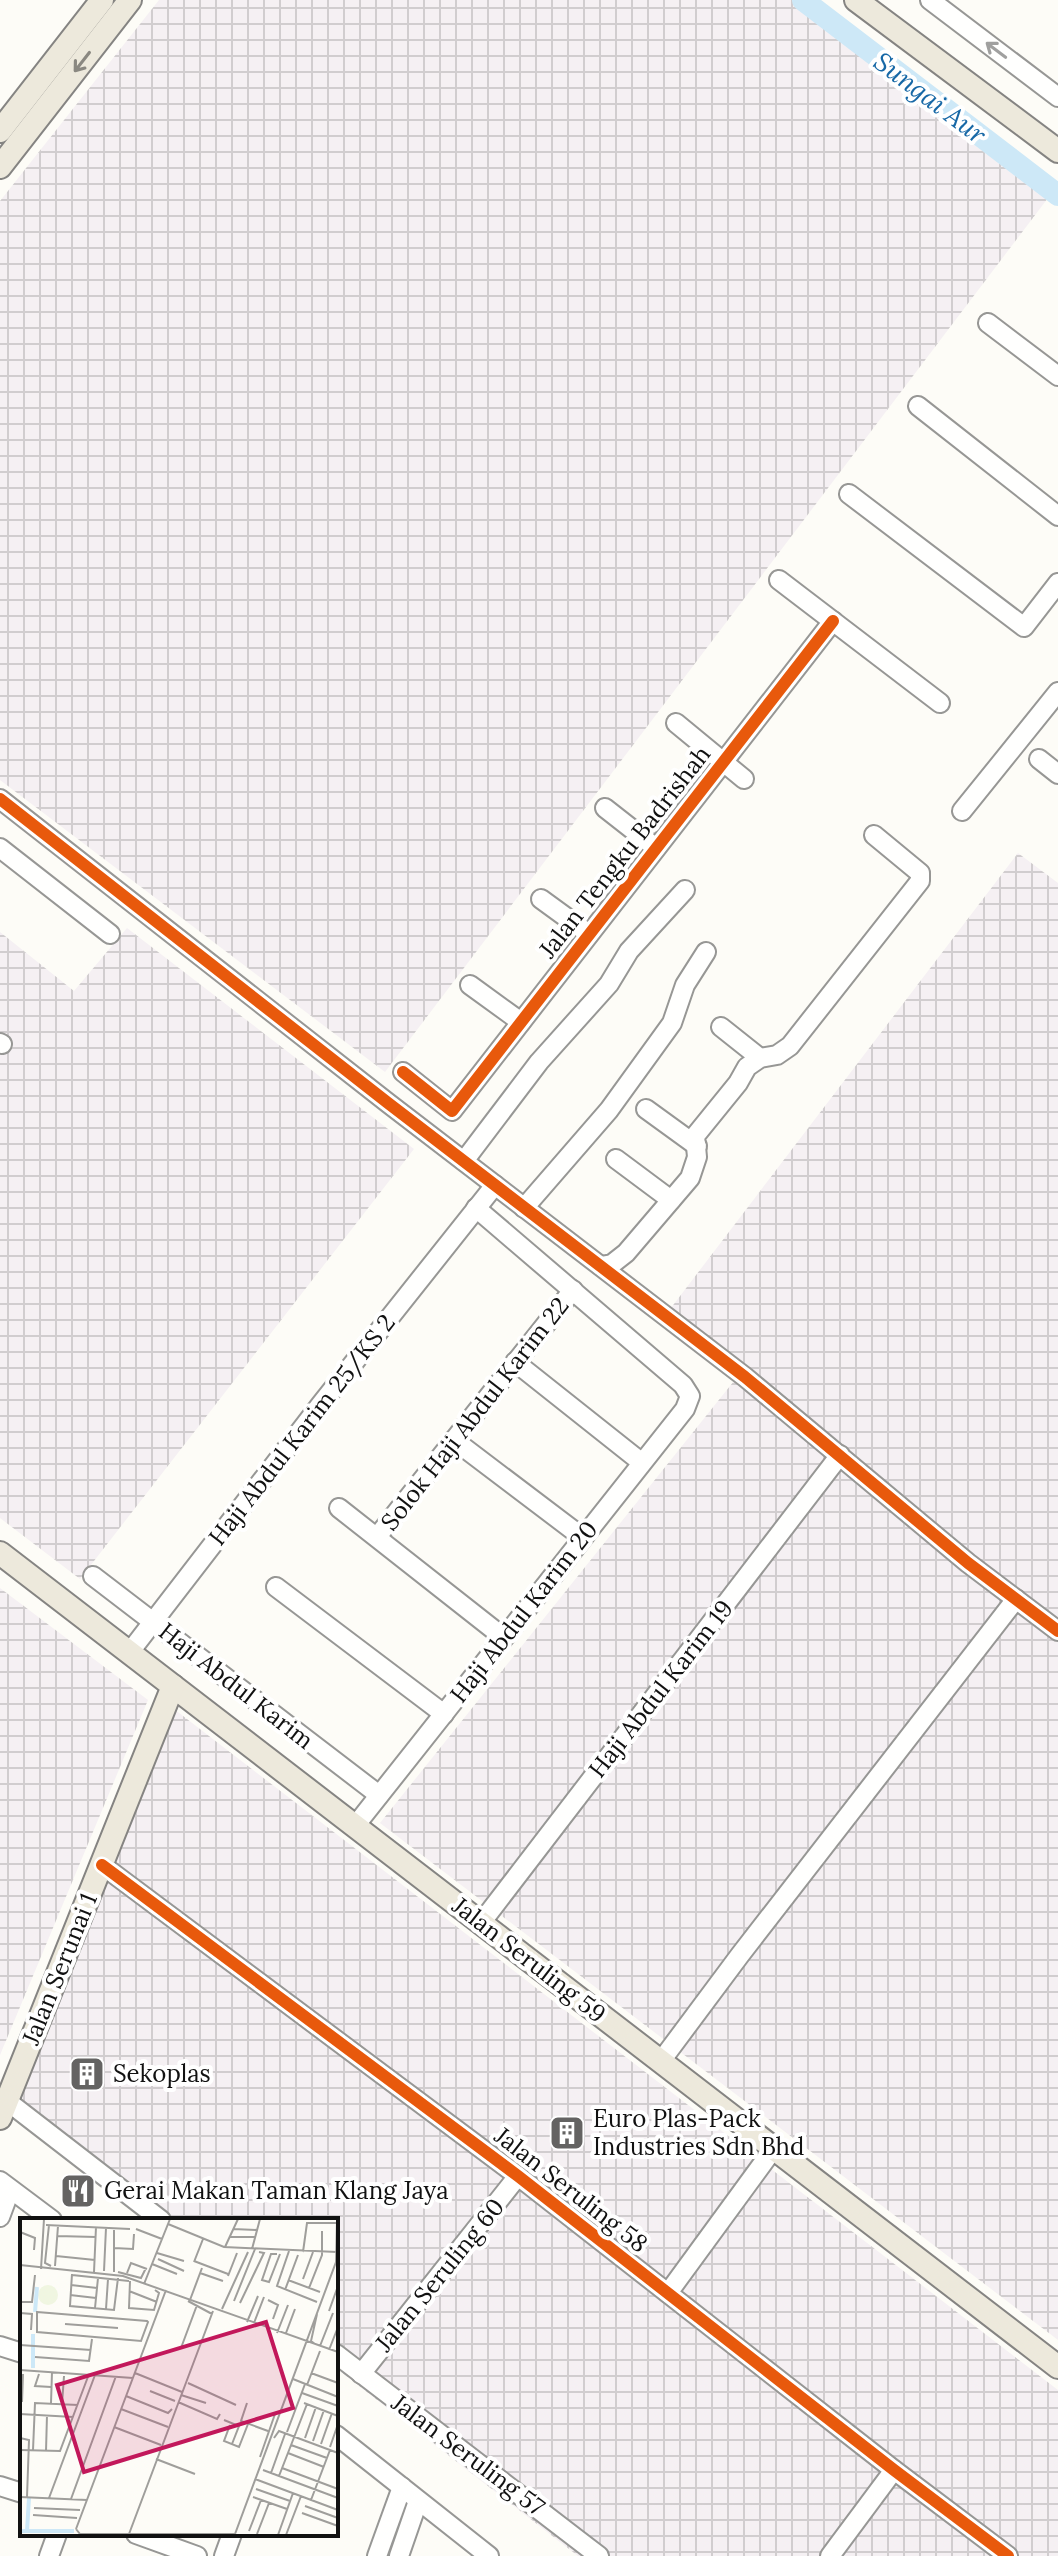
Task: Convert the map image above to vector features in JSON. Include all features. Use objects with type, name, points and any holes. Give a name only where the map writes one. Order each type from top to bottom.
[{"type":"main road","points":[[0,131],[102,0]]},
{"type":"main road","points":[[0,167],[130,0]]},
{"type":"main road","points":[[856,0],[1058,151]]},
{"type":"main road","name":"Jalan Seruling 59","points":[[0,1553],[1058,2367]]},
{"type":"main road","name":"Jalan Serunai 1","points":[[3,2110],[173,1686]]},
{"type":"street","points":[[930,0],[1058,97]]},
{"type":"street","points":[[988,323],[1058,376]]},
{"type":"street","points":[[918,406],[1058,516]]},
{"type":"street","points":[[849,494],[1024,627],[1058,583]]},
{"type":"street","points":[[779,580],[940,703]]},
{"type":"street","name":"Jalan Tengku Badrishah","points":[[403,1072],[452,1111],[833,621]]},
{"type":"street","points":[[962,811],[1058,692]]},
{"type":"street","points":[[676,723],[744,779]]},
{"type":"street","points":[[1039,759],[1058,774]]},
{"type":"street","points":[[0,799],[745,1377],[968,1563],[1058,1631]]},
{"type":"street","points":[[605,808],[656,848]]},
{"type":"street","points":[[601,1266],[612,1264],[626,1253],[690,1178],[697,1157],[695,1136],[738,1083],[747,1067],[790,1046],[920,881],[920,873],[874,835]]},
{"type":"street","points":[[0,848],[110,934]]},
{"type":"street","points":[[464,1161],[539,1062],[609,984],[629,951],[685,890]]},
{"type":"street","points":[[541,899],[589,934]]},
{"type":"street","points":[[524,1208],[609,1110],[672,1023],[685,985],[706,952]]},
{"type":"street","points":[[470,985],[521,1022]]},
{"type":"street","points":[[721,1027],[760,1058]]},
{"type":"street","points":[[646,1109],[697,1146]]},
{"type":"street","points":[[616,1159],[671,1200]]},
{"type":"street","name":"Haji Abdul Karim 25/KS 2","points":[[129,1653],[495,1185]]},
{"type":"street","points":[[476,1208],[573,1290]]},
{"type":"street","name":"Solok Haji Abdul Karim 22","points":[[377,1537],[573,1290]]},
{"type":"street","name":"Haji Abdul Karim 20","points":[[355,1826],[685,1409],[690,1396],[683,1385],[573,1290]]},
{"type":"street","points":[[515,1362],[641,1462]]},
{"type":"street","points":[[454,1440],[582,1537]]},
{"type":"street","name":"Haji Abdul Karim 19","points":[[481,1923],[840,1455]]},
{"type":"street","points":[[339,1508],[503,1637]]},
{"type":"street","name":"Haji Abdul Karim","points":[[93,1576],[379,1795]]},
{"type":"street","points":[[276,1587],[444,1714]]},
{"type":"street","points":[[661,2061],[1016,1599]]},
{"type":"street","name":"Jalan Seruling 58","points":[[102,1865],[518,2176],[1008,2556]]},
{"type":"street","points":[[3,2110],[158,2218]]},
{"type":"street","points":[[668,2293],[774,2148]]},
{"type":"street","name":"Jalan Seruling 60","points":[[361,2374],[518,2176]]},
{"type":"street","points":[[0,2217],[5,2186],[49,2218]]},
{"type":"street","points":[[0,2346],[20,2352]]},
{"type":"street","name":"Jalan Seruling 57","points":[[338,2356],[599,2556]]},
{"type":"street","points":[[338,2437],[489,2556]]},
{"type":"street","points":[[830,2556],[894,2470]]},
{"type":"street","points":[[0,2486],[20,2492]]},
{"type":"street","points":[[377,2556],[402,2487]]},
{"type":"street","points":[[399,2556],[418,2501]]},
{"type":"street","points":[[49,2556],[56,2536]]},
{"type":"street","points":[[142,2536],[197,2556]]},
{"type":"street","points":[[224,2556],[231,2536]]},
{"type":"shaded area","points":[[159,0],[792,0],[1048,198],[385,1072],[0,780],[0,201]]},
{"type":"shaded area","points":[[1018,853],[1058,883],[1058,2340],[380,1823],[734,1381],[661,1321]]},
{"type":"shaded area","points":[[127,928],[414,1149],[80,1579],[0,1518],[0,932],[74,991]]},
{"type":"shaded area","points":[[0,1588],[148,1700],[0,2055]]},
{"type":"shaded area","points":[[174,1709],[1058,2390],[1058,2556],[578,2556],[338,2370],[338,2218],[142,2218],[10,2115]]},
{"type":"waterway","name":"Sungai Aur","points":[[803,0],[1058,195]]},
{"type":"cycle path","points":[[403,1072],[452,1111],[833,621]]},
{"type":"cycle path","points":[[0,799],[745,1377],[968,1563],[1058,1631]]},
{"type":"cycle path","points":[[102,1865],[518,2176],[1008,2556]]},
{"type":"place","name":"Sekoplas","points":[[87,2074]]},
{"type":"place","name":"Euro Plas-Pack Industries Sdn Bhd","points":[[567,2133]]},
{"type":"place","name":"Gerai Makan Taman Klang Jaya","points":[[78,2191]]}]
